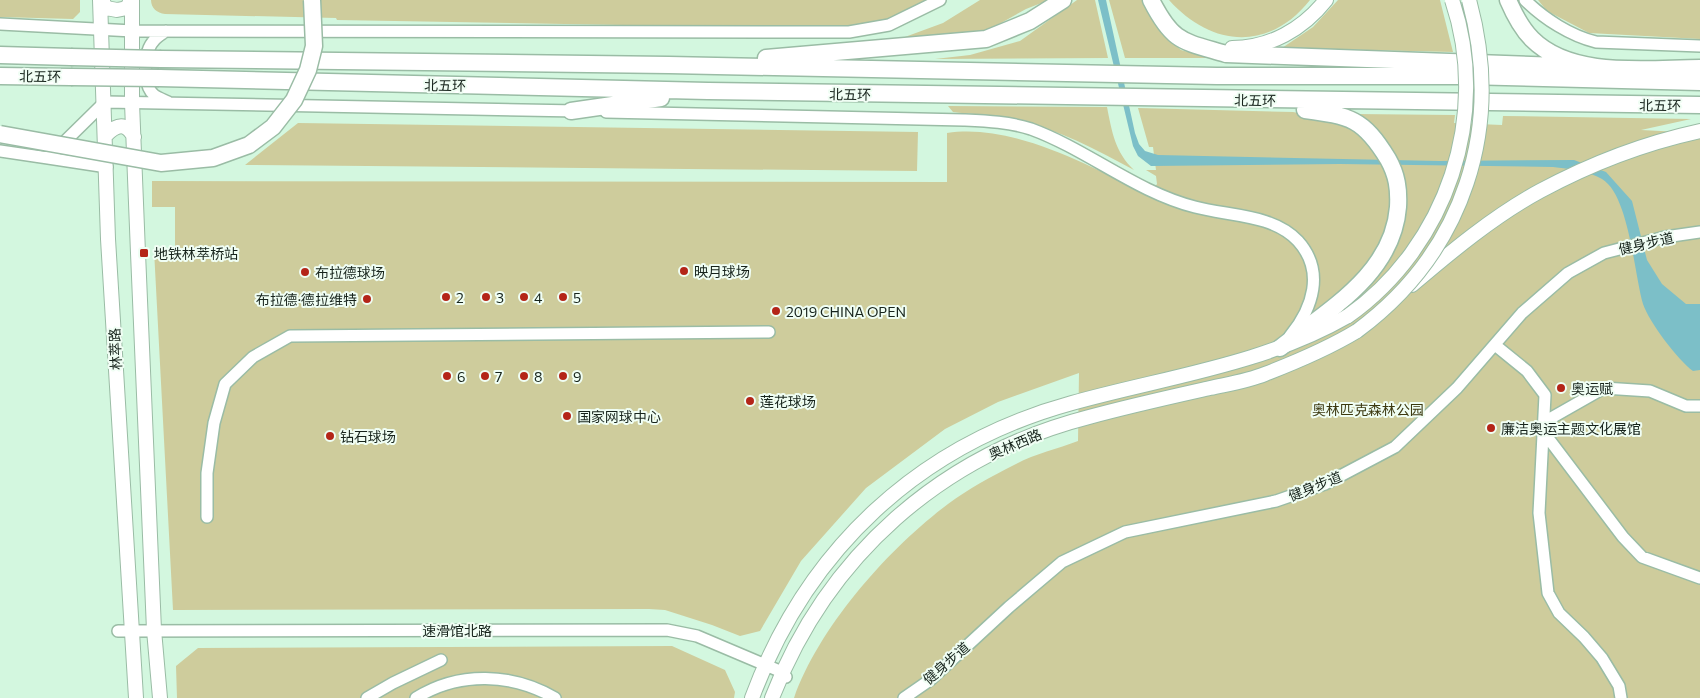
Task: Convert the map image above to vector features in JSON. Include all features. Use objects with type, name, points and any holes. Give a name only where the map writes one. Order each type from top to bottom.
[{"type":"highway","points":[[0,134],[161,163],[213,158],[249,145],[273,127],[294,100],[308,70],[314,46],[312,0]]},
{"type":"highway","points":[[668,65],[986,39],[1030,21],[1063,0]]},
{"type":"highway","points":[[1151,0],[1161,19],[1176,38],[1226,54],[1587,67],[1700,68]]},
{"type":"highway","points":[[1508,0],[1516,19],[1532,39],[1550,53],[1587,67]]},
{"type":"highway","name":"北五环","points":[[0,55],[1131,74],[1466,76],[1700,82]]},
{"type":"highway","name":"北五环","points":[[0,76],[1097,98],[1700,105]]},
{"type":"highway","points":[[571,111],[708,91]]},
{"type":"highway","points":[[1234,100],[1344,115],[1369,132],[1395,175],[1399,189],[1396,222],[1387,247],[1371,272],[1354,291],[1280,348]]},
{"type":"main road","points":[[101,0],[106,8],[117,10],[127,8],[131,0]]},
{"type":"main road","name":"林萃路","points":[[101,0],[108,239],[130,600],[125,631],[134,665],[136,698]]},
{"type":"main road","name":"林萃路","points":[[131,0],[133,31],[132,103],[154,630],[160,698]]},
{"type":"main road","points":[[1151,0],[1173,26],[1185,34],[1209,44],[1233,48],[1258,46],[1282,37],[1314,14],[1326,0]]},
{"type":"main road","name":"奥林西路","points":[[752,698],[782,629],[832,555],[892,494],[952,452],[1006,426],[1051,409],[1224,366],[1280,348],[1324,330],[1348,316],[1370,299],[1397,273],[1429,227],[1448,188],[1461,140],[1466,96],[1462,37],[1452,0]]},
{"type":"main road","points":[[1379,313],[1405,286],[1433,251],[1450,222],[1470,176],[1480,136],[1483,81],[1479,43],[1469,0]]},
{"type":"main road","points":[[106,135],[114,127],[123,125],[130,129],[134,137]]},
{"type":"main road","points":[[1379,313],[1456,249],[1518,204],[1569,176],[1615,157],[1700,131]]},
{"type":"main road","name":"奥林西路","points":[[772,698],[813,613],[856,558],[890,522],[958,471],[1004,448],[1068,422],[1265,375],[1358,331],[1379,313]]},
{"type":"main road","points":[[130,600],[153,598]]},
{"type":"main road","points":[[134,665],[157,664]]},
{"type":"street","points":[[0,24],[133,31],[849,32],[889,25],[940,0]]},
{"type":"street","points":[[1525,0],[1536,11],[1581,38],[1596,42],[1700,46]]},
{"type":"street","points":[[166,31],[157,36],[148,51],[147,85],[153,95],[171,104]]},
{"type":"street","points":[[48,158],[105,102],[996,122],[1032,130],[1166,198],[1218,213],[1258,219],[1287,232],[1297,240],[1310,260],[1315,284],[1306,312],[1280,348]]},
{"type":"street","points":[[0,151],[107,168]]},
{"type":"street","name":"健身步道","points":[[904,698],[930,680],[1009,606],[1062,562],[1125,532],[1276,501],[1325,484],[1395,448],[1456,388],[1522,313],[1568,272],[1604,253],[1665,237],[1700,232]]},
{"type":"street","points":[[207,516],[207,473],[214,422],[225,384],[253,357],[290,336],[401,333],[769,332]]},
{"type":"street","points":[[1495,345],[1527,371],[1545,396],[1538,513],[1548,593],[1559,613],[1602,658],[1619,686],[1621,698]]},
{"type":"street","points":[[1542,430],[1553,417],[1604,388],[1650,391],[1686,406],[1700,406]]},
{"type":"street","points":[[1542,430],[1623,537],[1642,557],[1700,578]]},
{"type":"street","name":"速滑馆北路","points":[[125,631],[667,630],[697,636],[766,664],[784,674]]},
{"type":"street","points":[[366,698],[393,682],[441,660]]},
{"type":"street","points":[[416,698],[450,683],[486,678],[526,684],[555,698]]},
{"type":"green space","points":[[0,0],[80,0],[80,12],[73,19],[0,17]]},
{"type":"green space","points":[[151,0],[931,0],[886,23],[847,29],[337,20],[336,18],[165,14],[155,10]]},
{"type":"green space","points":[[980,0],[1049,0],[1026,9],[985,32],[894,41],[943,23]]},
{"type":"green space","points":[[1077,0],[1095,0],[1108,58],[935,59],[970,55],[1020,41]]},
{"type":"green space","points":[[1109,0],[1144,0],[1168,39],[1181,50],[1209,58],[1125,58]]},
{"type":"green space","points":[[1169,0],[1310,0],[1294,17],[1277,29],[1258,35],[1240,37],[1221,34],[1203,27],[1185,16]]},
{"type":"green space","points":[[1338,0],[1440,0],[1453,52],[1282,48],[1313,27]]},
{"type":"green space","points":[[1538,0],[1700,0],[1700,39],[1589,33],[1547,11]]},
{"type":"green space","points":[[948,106],[1107,107],[1118,149],[1134,170],[1054,131],[1003,117],[953,112]]},
{"type":"green space","name":"奥林匹克森林公园","points":[[1138,108],[1293,112],[1319,117],[1354,114],[1455,115],[1454,123],[1502,125],[1503,116],[1691,119],[1641,130],[1700,133],[1700,698],[794,698],[805,671],[838,617],[879,566],[925,522],[956,498],[997,474],[1029,458],[1078,441],[1079,373],[998,402],[945,429],[866,488],[801,561],[760,631],[740,636],[665,610],[649,609],[173,610],[154,250],[175,250],[175,207],[152,207],[152,181],[947,182],[947,133],[972,132],[998,134],[1051,149],[1149,195],[1157,184],[1156,176],[1146,170],[1156,170],[1153,147],[1149,147]]},
{"type":"green space","points":[[298,123],[918,132],[917,171],[245,165]]},
{"type":"green space","points":[[672,646],[725,670],[735,692],[734,698],[177,698],[176,666],[198,648]]},
{"type":"water","points":[[1098,0],[1106,0],[1135,133],[1139,144],[1145,151],[1158,155],[1439,161],[1574,160],[1606,172],[1632,201],[1647,260],[1662,284],[1686,304],[1700,304],[1700,370],[1693,371],[1687,366],[1665,340],[1646,312],[1619,201],[1611,188],[1602,179],[1591,174],[1553,167],[1340,164],[1151,166],[1138,156],[1133,146]]},
{"type":"place","name":"地铁林萃桥站","points":[[144,253]]},
{"type":"place","name":"映月球场","points":[[684,271]]},
{"type":"place","name":"布拉德球场","points":[[305,272]]},
{"type":"place","name":"2","points":[[446,297]]},
{"type":"place","name":"3","points":[[486,297]]},
{"type":"place","name":"4","points":[[524,297]]},
{"type":"place","name":"5","points":[[563,297]]},
{"type":"place","name":"布拉德·德拉维特","points":[[367,299]]},
{"type":"place","name":"2019 CHINA OPEN","points":[[776,311]]},
{"type":"place","name":"6","points":[[447,376]]},
{"type":"place","name":"7","points":[[485,376]]},
{"type":"place","name":"8","points":[[524,376]]},
{"type":"place","name":"9","points":[[563,376]]},
{"type":"place","name":"奥运赋","points":[[1561,388]]},
{"type":"place","name":"莲花球场","points":[[750,401]]},
{"type":"place","name":"国家网球中心","points":[[567,416]]},
{"type":"place","name":"廉洁奥运主题文化展馆","points":[[1491,428]]},
{"type":"place","name":"钻石球场","points":[[330,436]]}]
